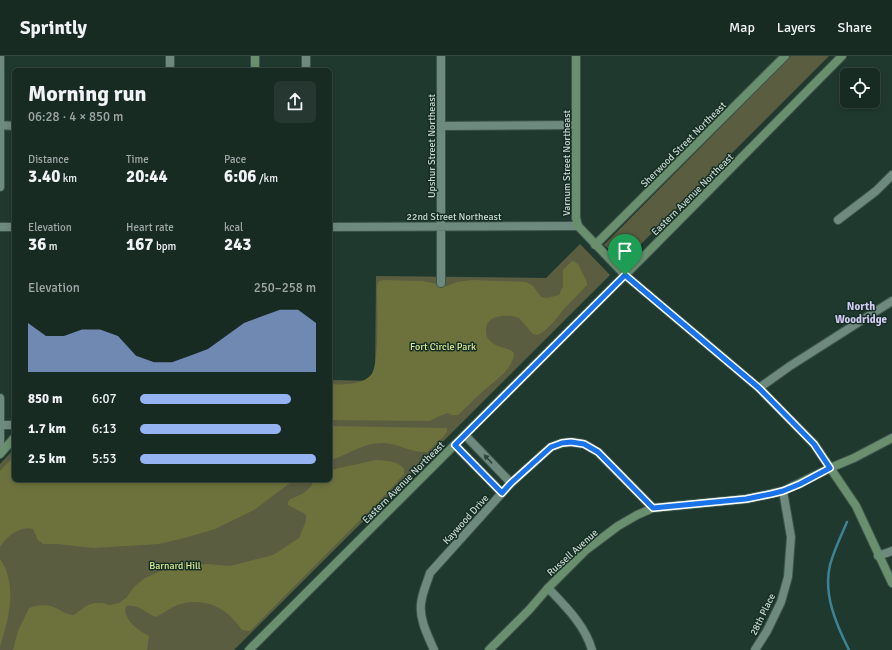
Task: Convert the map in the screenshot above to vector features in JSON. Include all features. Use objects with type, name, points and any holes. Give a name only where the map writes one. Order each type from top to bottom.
[{"type":"street","points":[[0,56],[0,187]]},
{"type":"street","points":[[170,56],[170,68]]},
{"type":"street","points":[[255,68],[256,56]]},
{"type":"street","points":[[306,56],[306,68]]},
{"type":"street","name":"Upshur Street Northeast","points":[[440,56],[441,283]]},
{"type":"street","name":"Varnum Street Northeast","points":[[576,56],[576,218],[578,226],[595,246],[625,275],[759,388],[814,444],[856,506],[878,556],[892,583]]},
{"type":"street","name":"Eastern Avenue Northeast","points":[[249,650],[842,56]]},
{"type":"street","name":"Sherwood Street Northeast","points":[[595,246],[783,57]]},
{"type":"street","points":[[440,126],[576,125]]},
{"type":"street","points":[[0,126],[12,126]]},
{"type":"street","points":[[838,220],[876,191],[892,175]]},
{"type":"street","name":"22nd Street Northeast","points":[[332,227],[578,226]]},
{"type":"street","points":[[0,227],[12,227]]},
{"type":"street","points":[[759,388],[790,366],[892,301]]},
{"type":"street","points":[[0,398],[0,454]]},
{"type":"street","points":[[0,425],[12,425]]},
{"type":"street","points":[[465,435],[511,483]]},
{"type":"street","name":"Russell Avenue","points":[[489,650],[586,550],[618,526],[637,515],[653,508],[746,499],[783,491],[854,458],[892,438]]},
{"type":"street","points":[[0,454],[12,440]]},
{"type":"street","name":"Kaywood Drive","points":[[434,650],[423,621],[420,605],[424,588],[430,573],[511,483],[551,447],[562,443],[571,442],[584,444],[598,452],[653,508]]},
{"type":"street","points":[[455,445],[502,493]]},
{"type":"street","name":"28th Place","points":[[755,650],[768,631],[781,602],[788,576],[791,537],[783,491]]},
{"type":"street","points":[[878,556],[892,551]]},
{"type":"street","points":[[548,588],[571,612],[583,630],[592,650]]},
{"type":"green space","points":[[791,56],[829,56],[624,261],[604,245]]},
{"type":"green space","name":"Barnard Hill","points":[[580,244],[610,275],[234,650],[0,650],[0,464],[12,451],[12,482],[332,482],[332,380],[375,381],[376,276],[546,278]]},
{"type":"green space","name":"Fort Circle Park","points":[[572,261],[577,263],[587,285],[542,333],[538,335],[533,334],[519,318],[515,317],[499,316],[490,320],[486,328],[488,339],[494,344],[512,351],[514,353],[513,359],[506,371],[458,415],[451,415],[448,413],[430,421],[332,420],[332,384],[358,383],[371,375],[374,369],[377,347],[377,286],[379,281],[422,281],[447,286],[457,282],[472,280],[526,282],[533,286],[541,297],[547,298],[559,295],[563,286],[563,270]]},
{"type":"green space","points":[[332,426],[447,428],[444,436],[427,452],[416,451],[390,444],[376,443],[332,459]]},
{"type":"green space","points":[[12,458],[12,482],[291,482],[254,510],[215,529],[159,544],[93,548],[43,544],[38,540],[33,529],[28,528],[18,530],[6,539],[0,547],[0,471]]},
{"type":"green space","points":[[376,460],[398,464],[404,469],[404,474],[250,631],[242,630],[230,616],[216,606],[200,602],[191,602],[178,605],[156,617],[141,608],[126,606],[126,615],[132,624],[149,636],[147,650],[13,650],[18,631],[29,608],[46,605],[67,614],[74,615],[86,606],[94,603],[110,605],[119,603],[126,598],[135,586],[145,578],[167,568],[207,564],[230,566],[273,555],[299,538],[306,521],[305,514],[288,505],[290,499],[305,492],[313,482],[332,482],[332,470]]},
{"type":"green space","points":[[0,559],[7,571],[10,601],[0,647]]},
{"type":"waterway","points":[[847,522],[830,565],[828,587],[835,619],[849,650]]},
{"type":"district","name":"North Woodridge","points":[[861,312]]},
{"type":"route","points":[[625,275],[759,388],[814,444],[830,468],[800,484],[771,494],[746,499],[653,508],[598,452],[584,444],[571,442],[562,443],[551,447],[502,493],[455,445],[625,275]]}]
